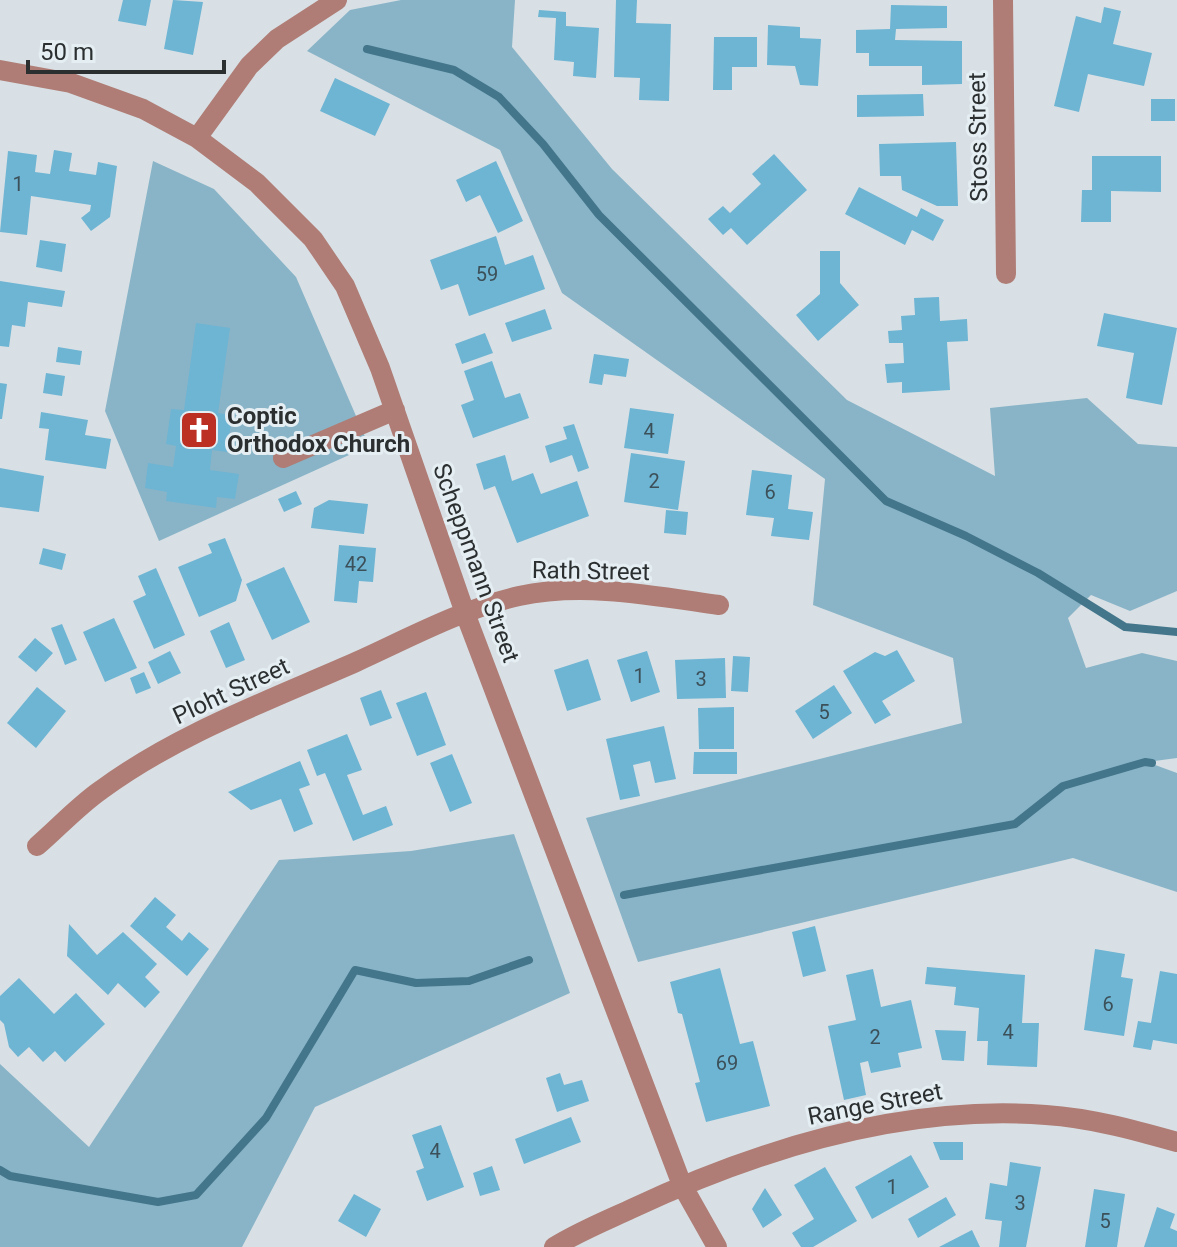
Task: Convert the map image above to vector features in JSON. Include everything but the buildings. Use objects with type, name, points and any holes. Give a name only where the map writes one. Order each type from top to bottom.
[{"type":"street","points":[[197,138],[249,66],[277,39],[337,0]]},
{"type":"street","name":"Stoss Street","points":[[1003,0],[1006,274]]},
{"type":"street","name":"Scheppmann Street","points":[[0,70],[71,83],[143,109],[197,138],[257,183],[313,239],[345,286],[395,410],[465,613],[682,1185],[717,1247]]},
{"type":"street","points":[[283,458],[395,410]]},
{"type":"street","name":"Rath Street","points":[[465,613],[521,596],[563,592],[614,592],[719,605]]},
{"type":"street","name":"Ploht Street","points":[[37,846],[99,791],[136,766],[215,724],[465,613]]},
{"type":"street","name":"Range Street","points":[[554,1247],[682,1185],[782,1150],[870,1127],[925,1117],[988,1113],[1048,1115],[1122,1127],[1177,1142]]},
{"type":"shaded area","points":[[401,0],[515,0],[512,47],[612,169],[847,400],[995,476],[990,408],[1087,398],[1138,444],[1177,447],[1177,591],[1130,611],[1091,595],[1068,618],[1086,668],[1142,653],[1177,661],[1177,758],[1147,762],[1177,773],[1177,892],[1073,858],[638,962],[586,818],[962,723],[953,658],[813,605],[825,479],[562,293],[500,150],[307,51],[350,10]]},
{"type":"shaded area","points":[[153,161],[214,189],[296,277],[369,446],[159,541],[105,411]]},
{"type":"shaded area","points":[[514,834],[570,993],[315,1107],[242,1247],[0,1247],[0,1064],[89,1147],[279,860],[411,851]]},
{"type":"waterway","points":[[367,49],[454,70],[499,97],[543,144],[599,215],[886,501],[966,536],[1038,573],[1125,627],[1177,632]]},
{"type":"waterway","points":[[624,895],[1015,824],[1063,786],[1145,762],[1152,763]]},
{"type":"waterway","points":[[0,1170],[10,1176],[158,1202],[196,1195],[266,1118],[355,970],[416,983],[469,981],[529,960]]},
{"type":"place","name":"Coptic Orthodox Church","points":[[199,430]]}]
